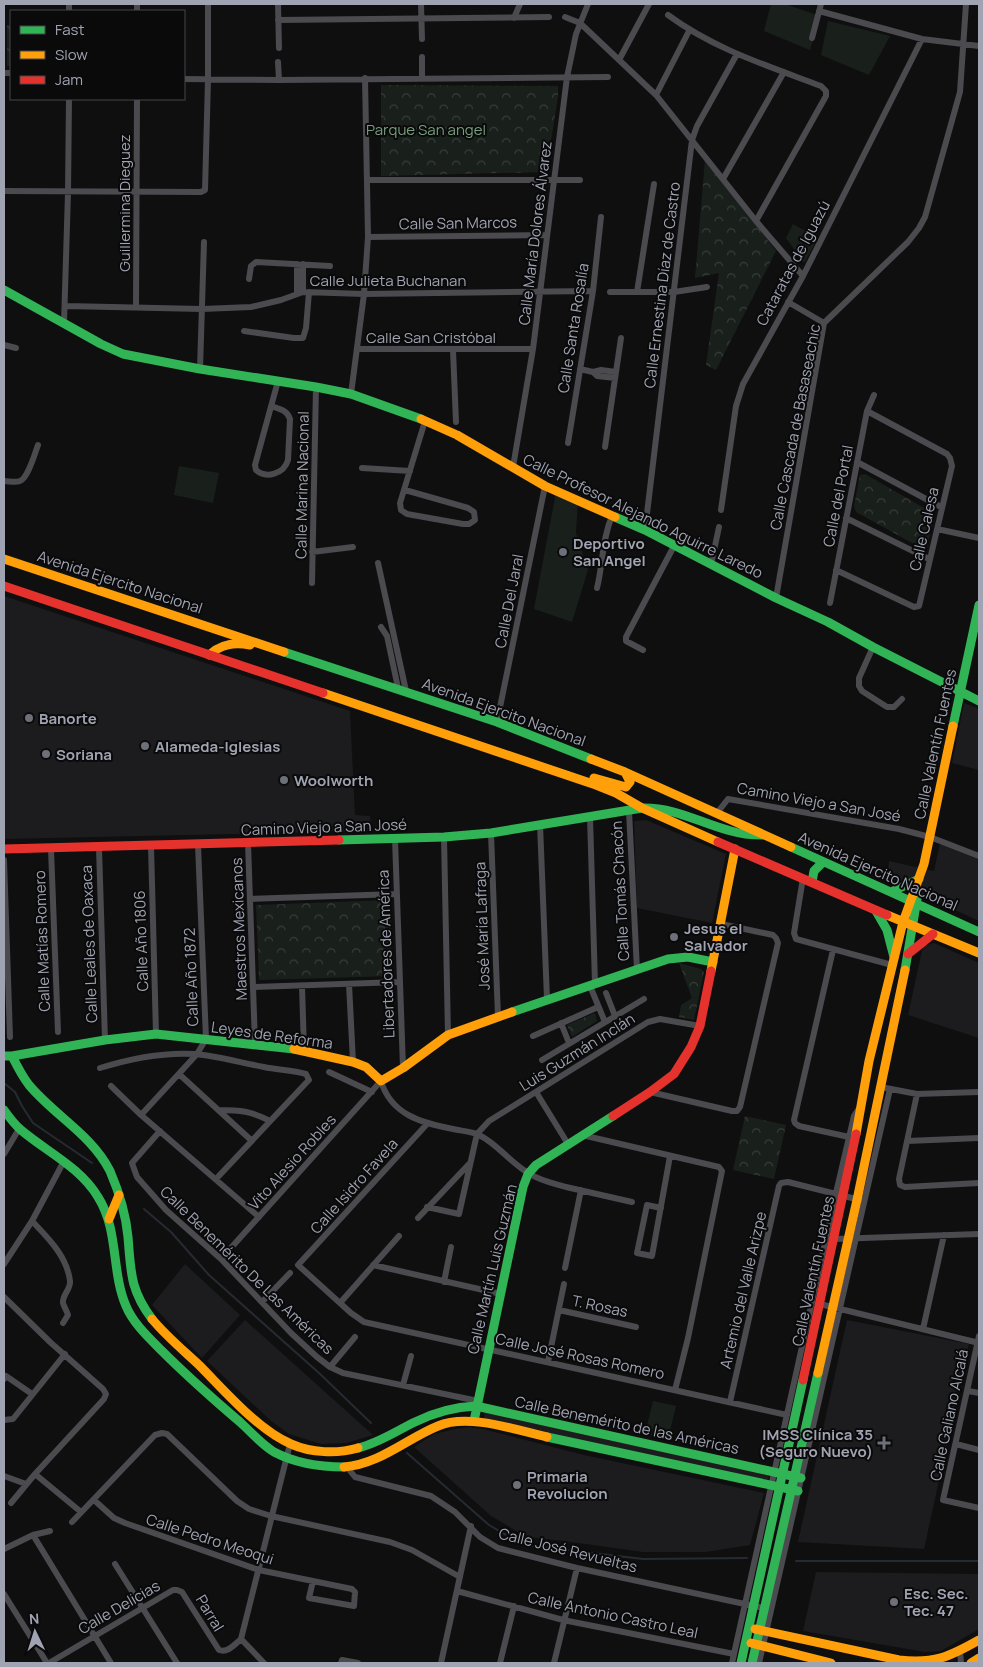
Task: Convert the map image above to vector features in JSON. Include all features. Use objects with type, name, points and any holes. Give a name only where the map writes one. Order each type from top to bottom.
[{"type":"street","points":[[4,192],[204,192],[206,186],[208,4]]},
{"type":"street","points":[[278,4],[279,48]]},
{"type":"street","points":[[421,4],[422,39]]},
{"type":"street","points":[[514,18],[520,4]]},
{"type":"street","name":"Calle María Dolores Álvarez","points":[[513,467],[541,292],[567,76],[574,41],[588,4]]},
{"type":"street","points":[[619,60],[648,4]]},
{"type":"street","name":"Calle Cascada de Basaseachic","points":[[776,598],[824,323],[908,242],[920,228],[925,217],[960,92],[966,4]]},
{"type":"street","points":[[812,38],[820,7],[922,39],[979,46]]},
{"type":"street","points":[[668,15],[689,30],[737,54],[821,86],[826,91],[826,96],[756,221]]},
{"type":"street","points":[[278,20],[421,20],[550,17]]},
{"type":"street","points":[[565,17],[580,23],[656,95],[756,221],[803,276]]},
{"type":"street","points":[[656,95],[689,30]]},
{"type":"street","name":"Cataratas de Iguazú","points":[[721,510],[739,395],[748,375],[803,276],[922,39]]},
{"type":"street","name":"Calle Ernestina Díaz de Castro","points":[[645,530],[692,140],[696,126],[737,54]]},
{"type":"street","points":[[422,57],[422,78]]},
{"type":"street","points":[[278,62],[279,80]]},
{"type":"street","points":[[723,179],[784,72]]},
{"type":"street","points":[[185,79],[608,77]]},
{"type":"street","points":[[351,394],[364,294],[368,237],[365,78]]},
{"type":"street","points":[[64,323],[66,306],[69,100]]},
{"type":"street","name":"Guillermina Dieguez","points":[[136,307],[137,100]]},
{"type":"street","points":[[368,180],[580,180]]},
{"type":"street","points":[[637,292],[654,184]]},
{"type":"street","name":"Calle Santa Rosalía","points":[[568,443],[593,291],[601,217]]},
{"type":"street","name":"Calle San Marcos","points":[[368,237],[547,234]]},
{"type":"street","points":[[200,369],[204,242]]},
{"type":"street","points":[[249,279],[251,266],[256,262],[330,266]]},
{"type":"street","points":[[244,331],[302,338],[306,332],[300,264]]},
{"type":"street","points":[[610,292],[674,292],[706,287]]},
{"type":"street","name":"Calle Profesor Alejando Aguirre Laredo","points":[[4,290],[101,344],[123,354],[200,369],[316,386],[351,394],[425,421],[457,435],[545,486],[645,530],[776,598],[828,622],[979,701]]},
{"type":"street","name":"Calle Julieta Buchanan","points":[[66,306],[202,309],[251,307],[303,293],[593,291]]},
{"type":"street","points":[[788,302],[824,323]]},
{"type":"street","points":[[605,447],[620,338]]},
{"type":"street","points":[[4,345],[16,348]]},
{"type":"street","name":"Calle San Cristóbal","points":[[358,349],[533,349]]},
{"type":"street","points":[[453,350],[456,422]]},
{"type":"street","points":[[580,369],[593,372],[601,370],[615,375]]},
{"type":"street","points":[[271,406],[285,410],[289,414],[288,460],[286,467],[281,471],[261,474],[256,470],[255,465],[271,406],[278,381]]},
{"type":"street","name":"Calle Marina Nacional","points":[[312,583],[316,386]]},
{"type":"street","name":"Calle del Portal","points":[[830,603],[867,411],[874,395]]},
{"type":"street","name":"Calle Calesa","points":[[836,570],[914,608],[919,606],[952,466],[947,454],[867,411]]},
{"type":"street","points":[[405,490],[468,508],[474,512],[475,520],[469,524],[463,524],[403,512],[400,507],[425,421]]},
{"type":"street","points":[[4,480],[22,480],[38,445]]},
{"type":"street","points":[[857,462],[941,507]]},
{"type":"street","points":[[362,468],[410,472]]},
{"type":"street","name":"Calle Del Jaral","points":[[497,722],[545,486]]},
{"type":"street","points":[[597,588],[605,535],[612,516]]},
{"type":"street","points":[[846,518],[930,559]]},
{"type":"street","points":[[711,564],[719,527]]},
{"type":"street","points":[[937,529],[979,538]]},
{"type":"street","points":[[643,650],[626,641],[626,637],[674,546]]},
{"type":"street","points":[[312,552],[353,547]]},
{"type":"street","name":"Avenida Ejercito Nacional","points":[[4,559],[260,642],[497,722],[625,772],[979,932]]},
{"type":"street","points":[[378,563],[402,690]]},
{"type":"street","points":[[4,586],[616,793],[642,808],[876,912],[978,953]]},
{"type":"street","name":"Calle Valentín Fuentes","points":[[752,1663],[759,1645],[778,1568],[861,1200],[880,1086],[913,926],[914,902],[930,837],[979,605]]},
{"type":"street","points":[[381,627],[387,636],[402,690]]},
{"type":"street","points":[[209,655],[228,643],[236,642],[254,646],[260,642]]},
{"type":"street","points":[[873,647],[859,678],[859,686],[862,691],[889,708],[894,707],[902,699]]},
{"type":"street","points":[[578,779],[591,778],[626,787],[630,782],[625,772]]},
{"type":"street","name":"Camino Viejo a San José","points":[[717,813],[728,799],[874,824],[930,837],[979,856]]},
{"type":"street","points":[[642,808],[663,807],[734,833],[750,836],[765,835]]},
{"type":"street","name":"Camino Viejo a San José","points":[[4,849],[99,848],[444,837],[491,833],[540,824],[629,812],[642,808]]},
{"type":"street","name":"Calle Tomás Chacón","points":[[629,812],[637,970]]},
{"type":"street","points":[[590,817],[593,985],[598,1007],[605,1022]]},
{"type":"street","points":[[540,824],[547,1000]]},
{"type":"street","name":"José María Lafraga","points":[[491,833],[498,1017]]},
{"type":"street","points":[[444,837],[448,1035]]},
{"type":"street","name":"Libertadores de América","points":[[395,839],[403,1068]]},
{"type":"street","name":"Maestros Mexicanos","points":[[248,843],[255,1044]]},
{"type":"street","name":"Calle Año 1872","points":[[141,1115],[197,1054],[206,1040],[198,845]]},
{"type":"street","name":"Calle Año 1806","points":[[151,846],[156,1034]]},
{"type":"street","name":"Calle Leales de Oaxaca","points":[[99,848],[104,1040]]},
{"type":"street","name":"Calle Matías Romero","points":[[51,849],[58,1032]]},
{"type":"street","name":"Calle Martín Luis Guzmán","points":[[474,1421],[523,1186],[528,1174],[536,1165],[650,1092],[674,1074],[682,1062],[700,1026],[735,849]]},
{"type":"street","points":[[4,860],[5,944],[10,1037]]},
{"type":"street","points":[[812,882],[814,871],[823,862]]},
{"type":"street","points":[[803,878],[794,938],[832,950],[892,961],[887,930],[876,912]]},
{"type":"street","points":[[891,892],[918,883]]},
{"type":"street","points":[[250,899],[397,894]]},
{"type":"street","name":"Calle Valentín Fuentes","points":[[741,1663],[749,1627],[750,1605],[779,1473],[809,1356],[834,1239],[840,1195],[862,1104],[869,1061],[903,922],[914,902]]},
{"type":"street","points":[[650,1092],[737,1111],[741,1103],[778,943],[775,937],[721,924]]},
{"type":"street","points":[[908,954],[933,934]]},
{"type":"street","points":[[832,950],[794,1118],[795,1123],[799,1126],[849,1137]]},
{"type":"street","points":[[632,1202],[543,1181],[528,1174],[498,1148],[477,1134],[427,1124],[413,1118],[389,1098],[381,1081],[403,1068],[448,1035],[498,1017],[668,959],[688,957],[713,962]]},
{"type":"street","points":[[253,987],[400,982]]},
{"type":"street","points":[[349,984],[353,1062]]},
{"type":"street","points":[[302,986],[304,1050]]},
{"type":"street","points":[[606,993],[615,1016]]},
{"type":"street","points":[[542,1060],[644,999]]},
{"type":"street","points":[[532,1036],[598,1007]]},
{"type":"street","name":"Luis Guzmán Inclán","points":[[477,1134],[489,1121],[648,1022],[660,1019],[700,1026]]},
{"type":"street","points":[[561,1023],[569,1043]]},
{"type":"street","points":[[876,1031],[892,1034]]},
{"type":"street","name":"Leyes de Reforma","points":[[8,1056],[104,1040],[156,1034],[304,1050],[366,1067],[381,1081]]},
{"type":"street","points":[[100,1068],[137,1057],[164,1054],[197,1054],[306,1074],[309,1080],[216,1179]]},
{"type":"street","points":[[8,1056],[30,1086],[92,1146],[104,1161],[125,1216],[131,1276],[137,1294],[147,1312],[157,1325],[249,1414],[271,1432],[290,1444],[241,1640],[264,1663]]},
{"type":"street","points":[[329,1072],[372,1092]]},
{"type":"street","points":[[178,1074],[252,1141]]},
{"type":"street","name":"Vito Alesio Robles","points":[[221,1258],[381,1081]]},
{"type":"street","points":[[112,1086],[141,1115],[259,1217]]},
{"type":"street","points":[[880,1086],[918,1094],[979,1092]]},
{"type":"street","points":[[840,1195],[861,1200],[890,1089]]},
{"type":"street","points":[[536,1092],[568,1144]]},
{"type":"street","points":[[918,1094],[899,1179],[900,1185],[905,1187],[979,1183]]},
{"type":"street","points":[[779,1473],[787,1415],[840,1195],[849,1137],[854,1116],[862,1104]]},
{"type":"street","points":[[4,1110],[19,1128],[78,1172],[99,1198],[109,1219],[121,1294],[127,1308],[146,1335],[180,1369],[254,1436],[274,1451],[287,1458],[310,1464],[347,1467]]},
{"type":"street","points":[[219,1110],[247,1111],[270,1121]]},
{"type":"street","name":"Calle Isidro Favela","points":[[298,1265],[427,1124]]},
{"type":"street","points":[[4,1154],[19,1128]]},
{"type":"street","name":"Calle Benemérito De Las Américas","points":[[160,1131],[132,1163],[137,1177],[166,1210],[221,1258],[291,1333],[330,1367],[343,1373],[477,1403]]},
{"type":"street","points":[[427,1207],[459,1214],[477,1134]]},
{"type":"street","points":[[582,1135],[719,1167],[722,1170],[706,1254],[675,1390]]},
{"type":"street","points":[[907,1142],[979,1138]]},
{"type":"street","points":[[661,1208],[647,1205],[637,1253],[652,1256],[661,1208],[670,1156]]},
{"type":"street","points":[[4,1264],[32,1221],[64,1161]]},
{"type":"street","points":[[418,1218],[470,1163]]},
{"type":"street","name":"Artemio del Valle Arizpe","points":[[730,1402],[778,1188],[781,1184],[788,1182],[840,1195]]},
{"type":"street","points":[[565,1268],[580,1190]]},
{"type":"street","points":[[99,1198],[112,1196],[117,1191]]},
{"type":"street","points":[[109,1219],[117,1191]]},
{"type":"street","points":[[32,1221],[56,1247],[65,1264],[70,1285],[63,1303],[68,1315],[63,1322]]},
{"type":"street","points":[[834,1239],[979,1234]]},
{"type":"street","points":[[924,1329],[944,1235]]},
{"type":"street","points":[[340,1303],[399,1236]]},
{"type":"street","points":[[444,1282],[451,1247]]},
{"type":"street","name":"Calle José Rosas Romero","points":[[298,1265],[364,1322],[787,1415]]},
{"type":"street","points":[[373,1265],[501,1294]]},
{"type":"street","points":[[262,1302],[290,1273]]},
{"type":"street","points":[[548,1362],[564,1284]]},
{"type":"street","points":[[4,1297],[103,1388],[106,1394],[104,1399],[11,1503]]},
{"type":"street","points":[[820,1304],[979,1340]]},
{"type":"street","name":"T. Rosas","points":[[559,1310],[636,1327]]},
{"type":"street","points":[[146,1335],[157,1325]]},
{"type":"street","points":[[330,1367],[355,1337]]},
{"type":"street","name":"Calle Galiano Alcalá","points":[[979,1340],[942,1500],[979,1508]]},
{"type":"street","points":[[4,1420],[13,1419],[65,1354]]},
{"type":"street","points":[[403,1385],[411,1356]]},
{"type":"street","points":[[798,1368],[809,1356]]},
{"type":"street","points":[[5,1377],[32,1394]]},
{"type":"street","points":[[968,1391],[979,1393]]},
{"type":"street","name":"Calle Benemérito de las Américas","points":[[290,1444],[321,1450],[340,1451],[362,1448],[386,1438],[432,1413],[477,1403],[797,1477]]},
{"type":"street","name":"Calle Benemérito de las Américas","points":[[347,1467],[369,1461],[439,1425],[452,1422],[474,1421],[794,1491]]},
{"type":"street","points":[[72,1522],[156,1436],[162,1433],[172,1438],[237,1501],[249,1509],[271,1516],[390,1542],[412,1550],[460,1577]]},
{"type":"street","points":[[956,1444],[979,1450]]},
{"type":"street","name":"Calle José Revueltas","points":[[347,1467],[355,1477],[431,1496],[455,1512],[480,1537],[498,1548],[577,1568],[767,1609]]},
{"type":"street","points":[[35,1474],[81,1512]]},
{"type":"street","points":[[4,1476],[26,1484]]},
{"type":"street","name":"Calle Pedro Meoqui","points":[[94,1500],[114,1518],[125,1523],[259,1570],[313,1581],[352,1589],[354,1591],[354,1606],[308,1598],[313,1581]]},
{"type":"street","points":[[441,1663],[471,1526]]},
{"type":"street","points":[[4,1549],[33,1535],[50,1531]]},
{"type":"street","points":[[33,1535],[111,1663]]},
{"type":"street","points":[[115,1564],[177,1663]]},
{"type":"street","points":[[554,1663],[577,1568]]},
{"type":"street","name":"Calle Delicias","points":[[48,1663],[142,1607],[173,1590],[177,1590]]},
{"type":"street","name":"Parral","points":[[177,1590],[182,1592],[216,1648],[221,1651],[229,1650],[241,1640]]},
{"type":"street","name":"Calle Antonio Castro Leal","points":[[457,1591],[563,1620],[734,1654]]},
{"type":"street","points":[[4,1594],[48,1663]]},
{"type":"street","points":[[732,1663],[750,1605]]},
{"type":"street","points":[[500,1663],[514,1606]]},
{"type":"street","points":[[749,1627],[899,1660],[922,1662],[933,1661],[960,1651],[979,1640]]},
{"type":"street","points":[[746,1641],[831,1663]]},
{"type":"street","points":[[759,1645],[759,1663]]},
{"type":"street","points":[[960,1651],[961,1663]]},
{"type":"street","points":[[971,1663],[979,1658]]},
{"type":"street","points":[[342,1661],[358,1663]]},
{"type":"shaded area","name":"Alameda-Iglesias","points":[[4,596],[350,711],[355,815],[370,816],[371,831],[4,839]]},
{"type":"shaded area","points":[[964,703],[979,709],[979,770],[952,763]]},
{"type":"shaded area","points":[[646,820],[726,854],[712,923],[637,908],[634,821]]},
{"type":"shaded area","points":[[941,839],[979,855],[979,921],[887,876],[889,861],[934,871]]},
{"type":"shaded area","points":[[934,943],[979,963],[979,1038],[908,1015],[923,946]]},
{"type":"shaded area","points":[[185,1264],[240,1315],[202,1358],[152,1305]]},
{"type":"shaded area","points":[[245,1320],[373,1435],[346,1443],[321,1444],[289,1434],[271,1421],[207,1361]]},
{"type":"shaded area","name":"IMSS Clínica 35 (Seguro Nuevo)","points":[[847,1320],[969,1344],[924,1549],[798,1542]]},
{"type":"shaded area","points":[[485,1411],[769,1476],[767,1483],[484,1418]]},
{"type":"shaded area","points":[[470,1427],[584,1455],[764,1493],[750,1545],[706,1552],[643,1552],[527,1537],[491,1516],[414,1447],[434,1434]]},
{"type":"shaded area","name":"Esc. Sec. Tec. 47","points":[[816,1572],[979,1574],[979,1629],[941,1651],[925,1652],[803,1631]]},
{"type":"green space","points":[[771,4],[785,4],[820,16],[810,50],[764,31]]},
{"type":"green space","points":[[828,21],[890,36],[869,75],[821,55]]},
{"type":"green space","points":[[7,25],[10,25],[10,66],[7,66]]},
{"type":"green space","name":"Parque San angel","points":[[381,85],[558,86],[558,97],[546,172],[381,176]]},
{"type":"green space","points":[[705,160],[776,251],[716,370],[706,365],[719,273],[695,278]]},
{"type":"green space","points":[[793,224],[818,238],[804,263],[786,238]]},
{"type":"green space","points":[[179,466],[219,473],[213,503],[174,495]]},
{"type":"green space","points":[[865,474],[931,512],[934,516],[927,547],[923,549],[856,512],[854,506],[860,475]]},
{"type":"green space","name":"Deportivo San Angel","points":[[556,492],[578,498],[576,533],[588,570],[572,622],[534,609]]},
{"type":"green space","points":[[390,900],[392,976],[259,980],[256,905]]},
{"type":"green space","points":[[679,963],[701,969],[704,972],[694,1020],[679,1017],[681,1005],[692,998]]},
{"type":"green space","points":[[595,1013],[597,1021],[572,1037],[567,1025]]},
{"type":"green space","points":[[745,1116],[786,1125],[774,1179],[733,1170]]},
{"type":"green space","points":[[653,1401],[676,1406],[668,1439],[645,1434]]},
{"type":"waterway","points":[[4,1083],[15,1092],[33,1123],[92,1163]]},
{"type":"waterway","points":[[144,1209],[171,1232],[209,1275],[319,1373],[371,1423]]},
{"type":"waterway","points":[[407,1453],[489,1525],[513,1539],[533,1546],[643,1559],[747,1558]]},
{"type":"waterway","points":[[796,1561],[979,1561]]},
{"type":"traffic: fast","points":[[4,290],[101,344],[123,354],[351,394],[421,419]]},
{"type":"traffic: fast","points":[[615,517],[645,530],[776,598],[828,622],[979,701]]},
{"type":"traffic: fast","points":[[953,726],[979,605]]},
{"type":"traffic: fast","points":[[284,652],[497,722],[591,759]]},
{"type":"traffic: fast","points":[[339,840],[444,837],[491,833],[642,808]]},
{"type":"traffic: fast","points":[[644,808],[667,810],[735,832],[762,835]]},
{"type":"traffic: fast","points":[[791,847],[979,932]]},
{"type":"traffic: fast","points":[[812,882],[814,871],[823,862]]},
{"type":"traffic: fast","points":[[891,892],[919,879]]},
{"type":"traffic: fast","points":[[905,970],[917,899]]},
{"type":"traffic: fast","points":[[876,911],[887,930],[894,957]]},
{"type":"traffic: fast","points":[[512,1012],[668,959],[688,957],[713,962]]},
{"type":"traffic: fast","points":[[4,1056],[156,1034],[294,1049]]},
{"type":"traffic: fast","points":[[12,1056],[29,1085],[83,1136],[102,1158],[110,1171],[126,1220],[133,1280],[139,1299],[152,1319]]},
{"type":"traffic: fast","points":[[4,1110],[21,1130],[73,1168],[91,1186],[98,1197],[109,1223],[121,1293],[133,1318],[146,1335],[260,1442],[274,1452],[308,1464],[344,1467]]},
{"type":"traffic: fast","points":[[474,1421],[523,1187],[528,1174],[536,1165],[613,1116]]},
{"type":"traffic: fast","points":[[752,1663],[818,1373]]},
{"type":"traffic: fast","points":[[741,1663],[803,1380]]},
{"type":"traffic: fast","points":[[358,1448],[380,1440],[430,1415],[452,1409],[476,1406],[801,1478]]},
{"type":"traffic: fast","points":[[547,1437],[798,1491]]},
{"type":"traffic: slow","points":[[421,419],[457,435],[545,486],[615,517]]},
{"type":"traffic: slow","points":[[4,559],[284,652]]},
{"type":"traffic: slow","points":[[209,655],[218,648],[228,645],[250,645]]},
{"type":"traffic: slow","points":[[323,693],[596,785],[718,842]]},
{"type":"traffic: slow","points":[[856,1134],[869,1061],[903,922],[924,864],[953,726]]},
{"type":"traffic: slow","points":[[591,759],[625,772],[791,847]]},
{"type":"traffic: slow","points":[[594,778],[626,787],[630,782],[625,772]]},
{"type":"traffic: slow","points":[[711,971],[735,849]]},
{"type":"traffic: slow","points":[[887,915],[979,953]]},
{"type":"traffic: slow","points":[[818,1373],[857,1200],[905,970]]},
{"type":"traffic: slow","points":[[294,1049],[353,1062],[366,1067],[381,1081],[403,1068],[448,1035],[512,1012]]},
{"type":"traffic: slow","points":[[109,1219],[119,1195]]},
{"type":"traffic: slow","points":[[152,1319],[242,1409],[279,1438],[299,1447],[315,1451],[333,1452],[358,1448]]},
{"type":"traffic: slow","points":[[344,1467],[357,1465],[381,1456],[426,1431],[450,1422],[463,1421],[492,1424],[547,1437]]},
{"type":"traffic: slow","points":[[755,1629],[911,1661],[941,1658],[979,1640]]},
{"type":"traffic: slow","points":[[751,1643],[831,1663]]},
{"type":"traffic: slow","points":[[971,1663],[979,1658]]},
{"type":"traffic: jam","points":[[4,586],[323,693]]},
{"type":"traffic: jam","points":[[4,849],[339,840]]},
{"type":"traffic: jam","points":[[718,842],[887,915]]},
{"type":"traffic: jam","points":[[908,954],[933,934]]},
{"type":"traffic: jam","points":[[613,1116],[674,1074],[691,1047],[700,1026],[711,971]]},
{"type":"traffic: jam","points":[[803,1380],[856,1134]]},
{"type":"place","name":"Deportivo San Angel","points":[[563,552]]},
{"type":"place","name":"Banorte","points":[[29,718]]},
{"type":"place","name":"Alameda-Iglesias","points":[[145,746]]},
{"type":"place","name":"Soriana","points":[[46,754]]},
{"type":"place","name":"Woolworth","points":[[284,780]]},
{"type":"place","name":"Jesus el Salvador","points":[[674,937]]},
{"type":"place","name":"IMSS Clínica 35 (Seguro Nuevo)","points":[[884,1443]]},
{"type":"place","name":"Primaria Revolucion","points":[[517,1485]]},
{"type":"place","name":"Esc. Sec. Tec. 47","points":[[894,1602]]}]
